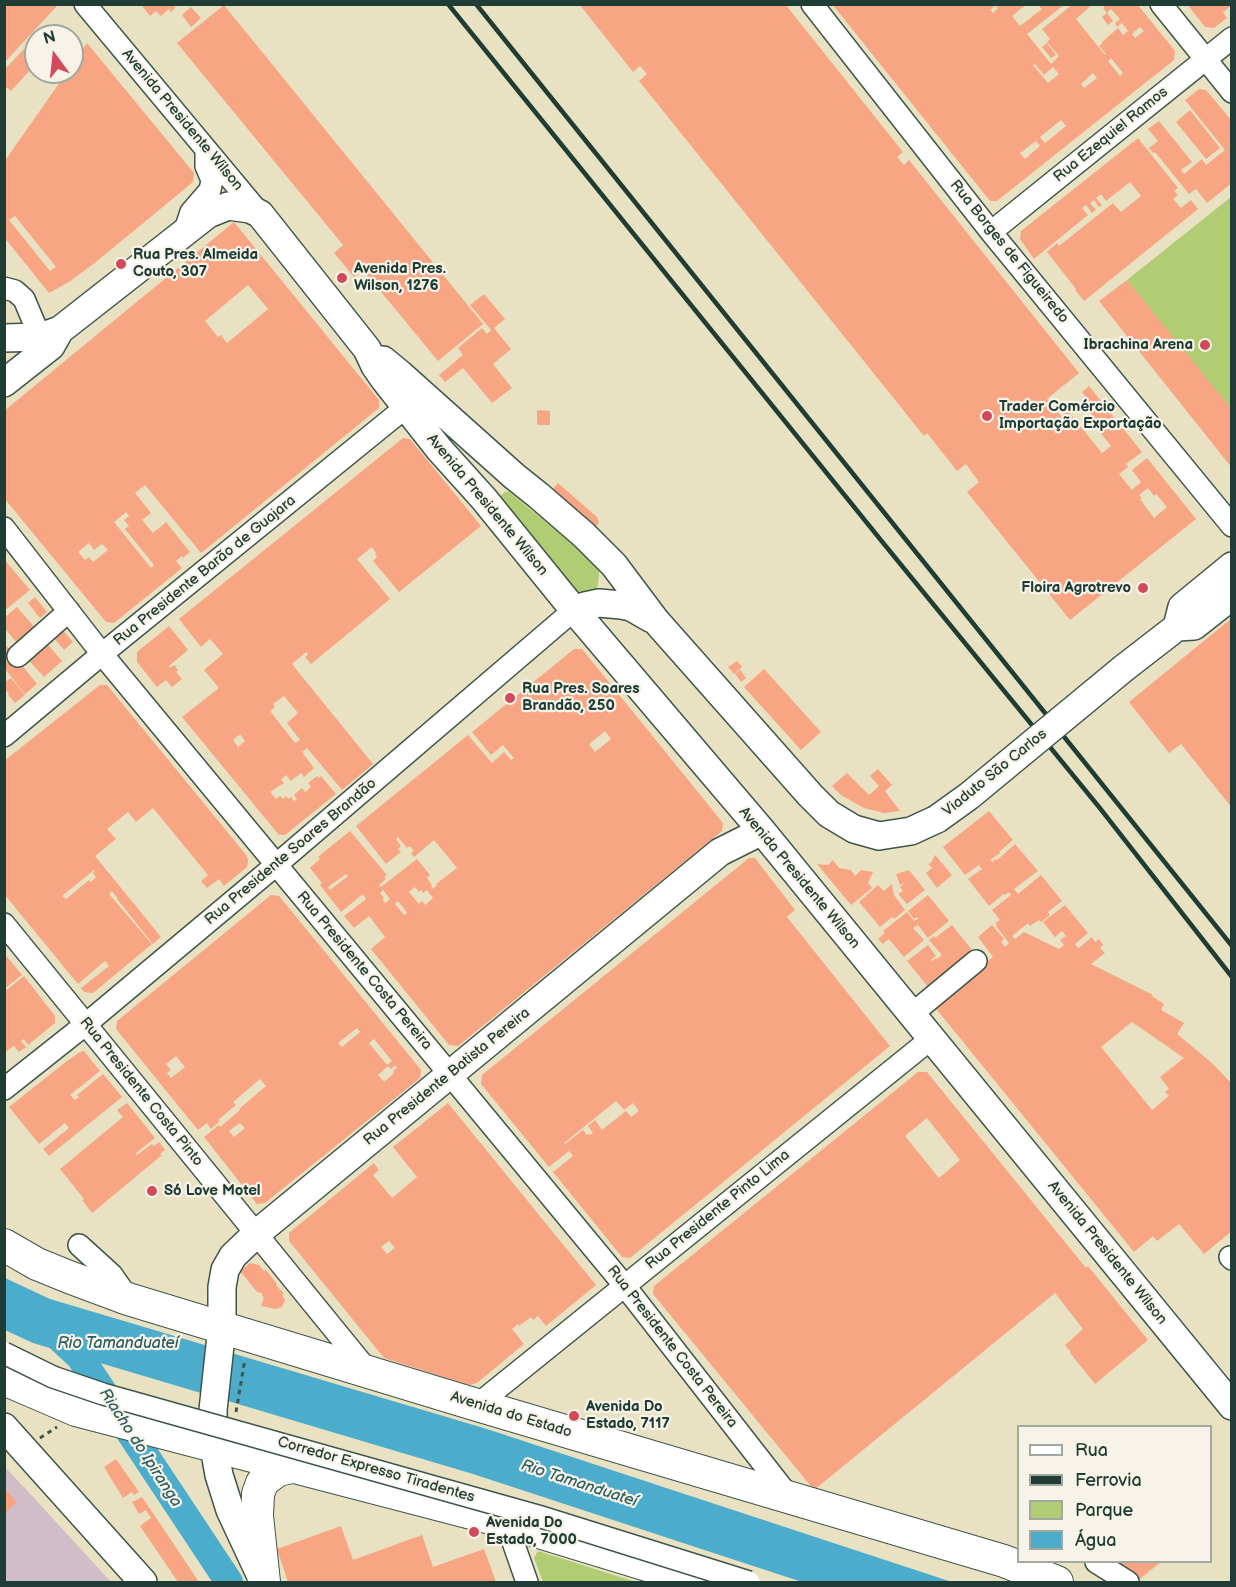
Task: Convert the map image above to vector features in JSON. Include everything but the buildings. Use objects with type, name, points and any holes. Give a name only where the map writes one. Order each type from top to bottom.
[{"type":"highway","name":"Avenida do Estado","points":[[4,1245],[37,1264],[69,1277],[221,1333],[368,1371],[1004,1562],[1057,1582]]},
{"type":"highway","points":[[4,1379],[76,1410],[166,1434],[219,1423],[292,1467],[506,1522],[703,1582]]},
{"type":"highway","points":[[263,1582],[257,1516],[258,1494],[262,1483],[267,1478],[278,1470],[292,1467]]},
{"type":"main road","points":[[4,338],[50,334],[208,214],[228,206],[250,209],[260,214]]},
{"type":"main road","name":"Avenida Presidente Wilson","points":[[260,214],[367,350],[384,379],[440,449],[754,822],[1228,1395]]},
{"type":"main road","points":[[4,384],[51,346],[50,334]]},
{"type":"main road","name":"Avenida Presidente Wilson","points":[[367,350],[400,374],[584,535],[614,565],[656,621]]},
{"type":"main road","points":[[602,603],[610,594],[613,585],[614,565]]},
{"type":"main road","points":[[1232,566],[1182,608],[1178,627],[1194,626],[1232,597]]},
{"type":"main road","points":[[574,610],[602,603],[621,605],[656,621]]},
{"type":"main road","name":"Viaduto São Carlos","points":[[656,621],[829,814],[854,829],[879,836],[911,831],[937,819],[969,796],[1124,668],[1178,627]]},
{"type":"main road","name":"Rua Presidente Batista Pereira","points":[[263,1582],[231,1510],[219,1475],[222,1287],[225,1270],[233,1256],[256,1234],[754,822]]},
{"type":"main road","points":[[4,1427],[143,1582]]},
{"type":"street","name":"Avenida Presidente Wilson","points":[[85,4],[260,214]]},
{"type":"street","name":"Rua Borges de Figueiredo","points":[[812,4],[991,232],[1232,526]]},
{"type":"street","points":[[1161,4],[1232,92]]},
{"type":"street","name":"Rua Ezequiel Ramos","points":[[991,232],[1232,38]]},
{"type":"street","points":[[184,232],[191,212],[210,190],[212,180],[206,166],[206,150]]},
{"type":"street","points":[[4,288],[15,291],[24,299],[50,334]]},
{"type":"street","name":"Rua Presidente Barão de Guajara","points":[[4,736],[406,407]]},
{"type":"street","name":"Rua Presidente Costa Pereira","points":[[4,528],[102,654],[624,1285],[790,1499]]},
{"type":"street","name":"Rua Presidente Soares Brandão","points":[[4,1089],[86,1024],[276,865],[574,610]]},
{"type":"street","points":[[18,656],[69,611]]},
{"type":"street","name":"Rua Presidente Costa Pinto","points":[[4,924],[368,1371]]},
{"type":"street","points":[[912,1014],[976,961]]},
{"type":"street","name":"Rua Presidente Pinto Lima","points":[[477,1405],[932,1038]]},
{"type":"street","points":[[79,1245],[112,1275],[128,1299]]},
{"type":"street","name":"Corredor Expresso Tiradentes","points":[[4,1353],[53,1377],[103,1394],[527,1512],[749,1582]]},
{"type":"street","points":[[506,1522],[526,1582]]},
{"type":"street","points":[[1098,1563],[1128,1582]]},
{"type":"path","points":[[219,1423],[245,1359]]},
{"type":"shaded area","points":[[4,1466],[34,1498],[111,1582],[5,1582]]},
{"type":"green space","name":"Ibrachina Arena","points":[[1231,197],[1231,410],[1127,280]]},
{"type":"green space","points":[[505,492],[509,492],[600,566],[596,599],[584,604],[499,500]]},
{"type":"green space","points":[[538,1551],[636,1582],[543,1582],[534,1558]]},
{"type":"water","name":"Rio Tamanduateí","points":[[5,1278],[50,1299],[487,1429],[952,1582],[802,1582],[473,1474],[33,1343],[5,1330]]},
{"type":"waterway","name":"Riacho do Ipiranga","points":[[53,1332],[80,1357],[229,1582]]},
{"type":"railway","points":[[448,4],[1099,807],[1232,977]]},
{"type":"railway","points":[[476,4],[1232,946]]},
{"type":"place","name":"Rua Pres. Almeida Couto, 307","points":[[121,264]]},
{"type":"place","name":"Avenida Pres. Wilson, 1276","points":[[342,278]]},
{"type":"place","name":"Ibrachina Arena","points":[[1205,345]]},
{"type":"place","name":"Trader Comércio Importação Exportação","points":[[987,416]]},
{"type":"place","name":"Floira Agrotrevo","points":[[1143,588]]},
{"type":"place","name":"Rua Pres. Soares Brandão, 250","points":[[510,698]]},
{"type":"place","name":"Só Love Motel","points":[[152,1191]]},
{"type":"place","name":"Avenida Do Estado, 7117","points":[[574,1416]]},
{"type":"place","name":"Avenida Do Estado, 7000","points":[[474,1532]]}]
